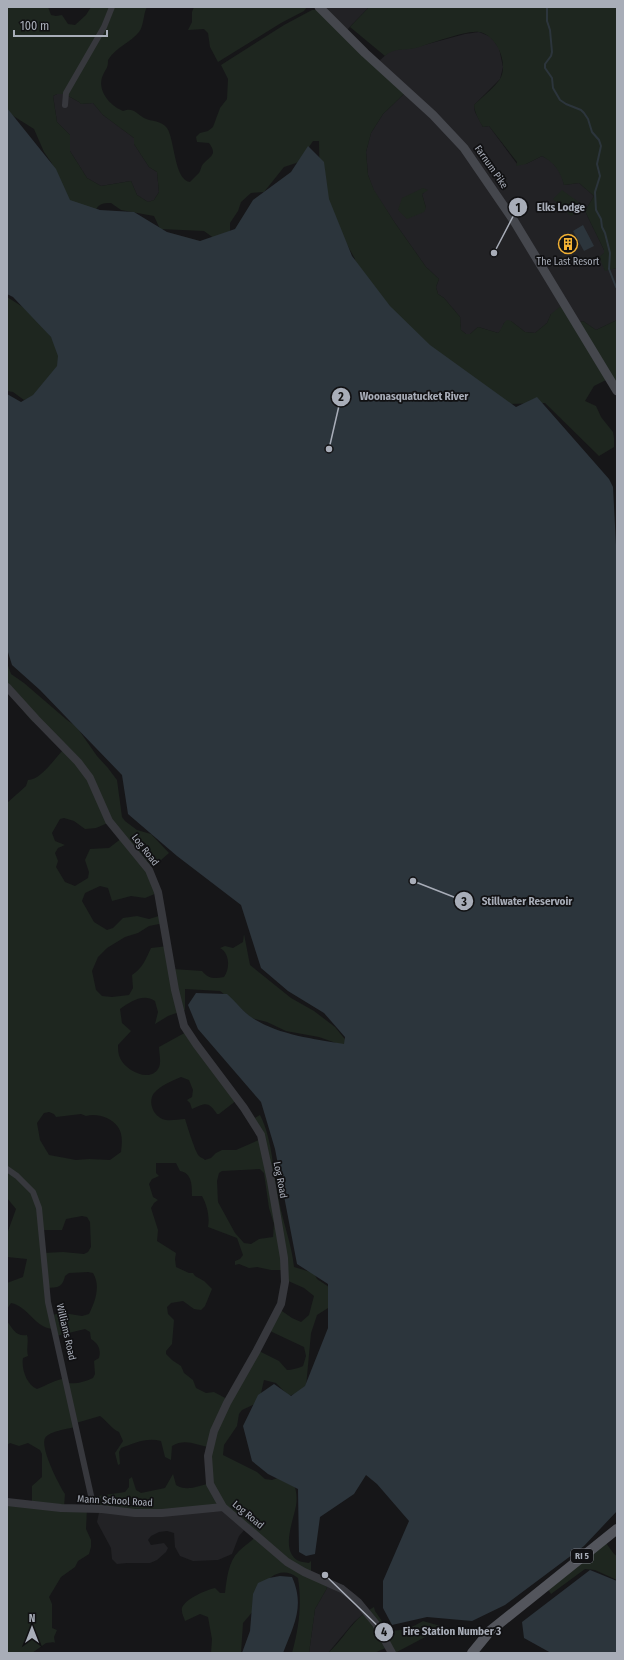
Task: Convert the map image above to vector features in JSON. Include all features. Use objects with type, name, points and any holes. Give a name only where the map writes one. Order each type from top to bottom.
[{"type":"main road","name":"Farnum Pike","points":[[319,7],[360,48],[433,114],[464,148],[514,221],[617,391]]},
{"type":"main road","name":"RI 5","points":[[472,1653],[490,1631],[617,1529]]},
{"type":"street","points":[[66,105],[66,93],[104,27],[112,7]]},
{"type":"street","name":"Log Road","points":[[7,686],[78,762],[90,778],[109,821],[149,870],[158,892],[175,990],[184,1026],[244,1108],[261,1135],[271,1181],[284,1258],[286,1282],[281,1304],[227,1403],[214,1431],[208,1456],[210,1484],[223,1507],[287,1562],[304,1572],[342,1589],[358,1602],[376,1624],[392,1653]]},
{"type":"street","name":"Williams Road","points":[[7,1170],[18,1176],[33,1192],[39,1208],[48,1302],[94,1509]]},
{"type":"street","name":"Mann School Road","points":[[7,1502],[61,1508],[94,1509],[135,1513],[162,1513],[223,1507]]},
{"type":"shaded area","points":[[7,7],[48,7],[51,15],[62,15],[68,24],[75,25],[86,15],[91,7],[147,7],[142,27],[139,32],[115,52],[108,60],[107,67],[101,81],[101,86],[106,97],[118,109],[123,111],[132,110],[144,118],[165,125],[170,134],[181,174],[185,180],[190,182],[199,173],[202,165],[213,153],[212,147],[209,143],[197,142],[196,137],[200,133],[208,131],[213,127],[220,108],[227,99],[228,79],[221,65],[284,25],[312,10],[318,10],[406,92],[383,114],[371,133],[366,152],[368,175],[374,190],[395,223],[426,267],[439,279],[436,287],[438,294],[444,298],[460,317],[461,330],[466,334],[470,334],[478,327],[498,333],[507,320],[511,321],[525,332],[535,333],[547,323],[551,314],[561,306],[606,380],[594,386],[585,401],[596,406],[601,417],[613,432],[614,447],[599,456],[545,403],[507,404],[422,344],[356,267],[355,259],[320,196],[319,141],[313,141],[299,162],[284,167],[264,192],[251,193],[241,202],[238,211],[230,223],[230,234],[215,239],[204,231],[160,229],[154,216],[121,210],[111,203],[101,204],[95,212],[61,198],[56,172],[44,152],[34,129],[7,112]],"holes":[[[57,94],[65,94],[81,104],[93,103],[103,115],[134,138],[134,144],[149,167],[157,172],[159,192],[154,200],[148,202],[137,195],[131,181],[101,186],[87,178],[70,151],[70,135],[57,122],[53,96]]]},
{"type":"shaded area","points":[[194,7],[307,7],[304,11],[281,23],[218,62],[210,47],[208,33],[204,29],[188,30],[192,22],[192,12]]},
{"type":"shaded area","points":[[320,7],[369,7],[346,31]]},
{"type":"shaded area","points":[[369,7],[617,7],[617,268],[605,271],[599,257],[604,253],[604,250],[585,211],[594,196],[579,183],[564,185],[556,168],[542,156],[526,164],[516,166],[517,162],[489,126],[483,127],[480,122],[474,105],[491,90],[500,79],[503,66],[500,51],[491,38],[479,32],[466,33],[412,49],[392,51],[385,56],[350,27]]},
{"type":"shaded area","points":[[479,32],[491,37],[499,48],[503,67],[500,79],[474,105],[475,112],[483,127],[489,126],[517,164],[526,164],[542,156],[551,161],[561,173],[564,185],[579,183],[594,196],[585,211],[604,250],[605,253],[601,256],[605,270],[617,268],[617,320],[596,330],[583,321],[576,324],[551,314],[547,323],[535,333],[525,332],[511,321],[504,323],[502,329],[498,333],[478,327],[470,334],[466,334],[461,330],[460,317],[444,298],[438,294],[436,287],[439,279],[426,267],[374,191],[368,175],[366,152],[371,133],[383,114],[406,92],[378,62],[391,50],[413,48],[465,34]],"holes":[[[422,194],[426,208],[398,210]]]},
{"type":"shaded area","points":[[57,94],[65,94],[81,104],[93,103],[103,115],[134,138],[134,144],[149,167],[157,172],[159,192],[154,200],[148,202],[137,195],[131,181],[101,186],[87,178],[70,151],[70,135],[57,122],[53,96]]},
{"type":"shaded area","points":[[7,108],[56,169],[70,200],[100,210],[134,212],[167,232],[200,241],[235,229],[253,200],[291,172],[308,146],[324,162],[329,199],[352,256],[390,306],[430,345],[516,407],[537,397],[609,479],[613,487],[617,564],[617,1511],[584,1546],[505,1605],[472,1621],[427,1617],[392,1625],[383,1608],[383,1581],[409,1521],[377,1484],[366,1475],[354,1494],[320,1517],[315,1554],[306,1556],[299,1552],[298,1489],[268,1474],[252,1461],[243,1426],[258,1395],[274,1384],[291,1396],[305,1386],[328,1328],[328,1284],[297,1264],[275,1149],[261,1102],[198,1029],[188,1005],[196,993],[227,994],[250,1017],[275,1029],[298,1036],[344,1044],[345,1037],[324,1013],[288,991],[261,968],[241,905],[177,856],[128,814],[122,775],[40,690],[12,665],[7,649],[7,394],[21,402],[33,395],[57,366],[58,356],[51,337],[13,297],[7,294]]},
{"type":"shaded area","points":[[423,188],[428,190],[422,194],[426,208],[424,212],[407,219],[398,210],[402,198]]},
{"type":"shaded area","points":[[562,190],[585,207],[571,216],[553,199]]},
{"type":"shaded area","points":[[583,225],[594,246],[584,251],[573,231]]},
{"type":"shaded area","points":[[7,297],[34,314],[65,356],[35,397],[24,400],[13,392],[7,391]]},
{"type":"shaded area","points":[[617,320],[617,390],[576,324],[583,321],[596,330]]},
{"type":"shaded area","points":[[7,663],[11,674],[76,726],[97,756],[117,780],[122,817],[125,821],[137,830],[151,834],[169,853],[161,860],[147,866],[157,893],[145,898],[131,896],[112,901],[108,888],[100,886],[85,893],[82,901],[94,922],[107,930],[113,928],[123,918],[137,916],[149,919],[162,915],[164,923],[149,926],[138,933],[125,937],[107,948],[98,957],[92,971],[96,990],[102,996],[112,997],[129,995],[133,988],[132,975],[141,967],[151,948],[168,946],[173,969],[202,971],[207,976],[212,978],[224,977],[228,966],[228,961],[226,954],[220,948],[225,946],[233,948],[243,942],[244,934],[250,965],[291,998],[314,1011],[335,1027],[348,1043],[347,1047],[319,1037],[286,1031],[267,1022],[251,1018],[220,991],[185,989],[185,1010],[168,1016],[155,1024],[158,1012],[155,1001],[141,998],[120,1009],[122,1023],[131,1031],[118,1045],[119,1056],[127,1067],[143,1075],[154,1073],[160,1064],[159,1047],[188,1031],[237,1100],[219,1114],[217,1114],[209,1105],[206,1104],[192,1109],[187,1100],[192,1097],[193,1090],[189,1080],[181,1077],[163,1085],[154,1093],[151,1101],[155,1113],[162,1119],[166,1120],[185,1119],[193,1144],[197,1154],[200,1157],[205,1160],[211,1158],[222,1150],[236,1150],[261,1139],[253,1119],[260,1115],[268,1135],[279,1201],[294,1267],[314,1273],[317,1279],[332,1289],[328,1308],[317,1315],[311,1333],[306,1387],[300,1392],[289,1396],[276,1383],[264,1380],[259,1402],[242,1410],[239,1414],[237,1426],[224,1445],[223,1455],[257,1472],[265,1479],[272,1480],[278,1478],[294,1485],[297,1501],[289,1535],[290,1549],[292,1555],[298,1561],[309,1563],[311,1561],[311,1575],[326,1581],[327,1588],[315,1609],[309,1653],[292,1653],[299,1616],[300,1597],[298,1578],[292,1574],[282,1573],[273,1576],[258,1587],[254,1610],[243,1623],[241,1653],[211,1653],[212,1639],[208,1617],[200,1614],[185,1621],[182,1608],[191,1598],[211,1589],[215,1588],[220,1593],[225,1593],[226,1582],[232,1560],[239,1551],[256,1536],[222,1506],[166,1512],[94,1507],[92,1497],[125,1492],[129,1487],[129,1479],[132,1477],[136,1490],[141,1493],[165,1488],[173,1474],[176,1485],[184,1488],[193,1488],[210,1483],[209,1447],[186,1442],[181,1442],[172,1446],[171,1460],[165,1457],[161,1441],[146,1440],[121,1448],[119,1452],[120,1464],[118,1465],[115,1453],[123,1441],[119,1432],[100,1416],[76,1423],[75,1427],[55,1432],[45,1438],[45,1450],[55,1475],[65,1494],[64,1507],[87,1508],[86,1529],[91,1540],[91,1547],[89,1554],[78,1561],[75,1567],[61,1577],[49,1597],[52,1604],[52,1628],[57,1630],[54,1637],[55,1642],[46,1643],[32,1653],[7,1653],[7,1502],[32,1504],[32,1486],[42,1477],[42,1454],[40,1450],[28,1443],[19,1446],[10,1443],[7,1445],[7,1321],[17,1334],[27,1335],[28,1356],[23,1358],[23,1367],[30,1384],[37,1389],[66,1378],[68,1383],[72,1383],[87,1381],[93,1378],[95,1374],[94,1361],[99,1358],[100,1352],[98,1345],[91,1339],[90,1332],[85,1329],[56,1336],[53,1329],[41,1325],[17,1305],[11,1303],[7,1309],[7,1283],[23,1277],[27,1259],[7,1257],[7,1234],[16,1209],[7,1198],[7,803],[26,786],[28,780],[33,779],[43,773],[64,749],[30,719],[7,691]],"holes":[[[64,818],[74,821],[85,829],[96,828],[110,822],[122,838],[109,848],[90,849],[85,860],[89,872],[88,878],[75,886],[65,882],[56,867],[58,861],[55,853],[58,848],[65,845],[55,841],[52,833],[60,819]],[[49,1112],[54,1114],[56,1117],[81,1114],[86,1116],[94,1115],[107,1118],[120,1130],[122,1139],[121,1152],[110,1160],[76,1160],[49,1155],[40,1140],[37,1123],[44,1113]],[[156,1163],[176,1163],[180,1171],[187,1174],[191,1184],[192,1196],[202,1196],[205,1203],[208,1211],[208,1227],[237,1238],[243,1255],[240,1259],[235,1261],[235,1265],[239,1264],[249,1268],[257,1267],[271,1270],[285,1270],[286,1280],[304,1288],[314,1296],[309,1315],[301,1322],[279,1309],[270,1331],[304,1347],[306,1356],[303,1366],[287,1370],[279,1361],[257,1350],[227,1399],[214,1392],[206,1393],[196,1388],[193,1380],[184,1373],[181,1366],[166,1354],[166,1351],[172,1344],[174,1320],[168,1314],[167,1307],[171,1303],[183,1301],[194,1309],[201,1310],[205,1306],[212,1289],[193,1273],[189,1273],[176,1267],[176,1253],[157,1241],[158,1230],[151,1208],[158,1200],[153,1197],[149,1184],[152,1179],[159,1176],[156,1173]],[[260,1169],[264,1173],[269,1208],[274,1224],[273,1237],[259,1239],[251,1244],[244,1243],[235,1233],[218,1202],[217,1181],[219,1173],[222,1171]],[[82,1216],[87,1217],[90,1222],[91,1247],[88,1252],[84,1254],[63,1252],[44,1253],[42,1230],[62,1230],[66,1219]],[[69,1273],[93,1273],[97,1283],[97,1289],[89,1314],[82,1316],[63,1313],[51,1315],[45,1288],[61,1285],[65,1276]]]},
{"type":"shaded area","points":[[222,1506],[247,1527],[239,1536],[232,1554],[218,1560],[193,1561],[180,1556],[175,1547],[174,1533],[167,1531],[159,1532],[151,1536],[148,1540],[151,1545],[164,1543],[168,1548],[166,1552],[157,1560],[150,1563],[117,1564],[112,1559],[111,1548],[97,1522],[100,1508]]},
{"type":"shaded area","points":[[606,1543],[617,1556],[617,1580],[595,1570],[585,1569],[551,1594],[547,1588]]},
{"type":"shaded area","points":[[590,1570],[617,1581],[617,1653],[551,1653],[524,1638],[522,1622]]},
{"type":"shaded area","points":[[280,1576],[292,1577],[298,1597],[298,1606],[294,1624],[283,1653],[242,1653],[250,1631],[253,1594],[258,1583],[269,1578]]},
{"type":"shaded area","points":[[326,1581],[343,1585],[356,1595],[368,1610],[354,1622],[328,1653],[309,1653],[315,1609],[327,1588]]},
{"type":"shaded area","points":[[374,1607],[375,1611],[388,1630],[406,1629],[423,1621],[444,1627],[395,1653],[388,1647],[374,1653],[328,1653],[360,1617]]},
{"type":"waterway","points":[[547,7],[547,21],[550,30],[552,52],[545,64],[545,68],[552,78],[553,88],[560,100],[581,110],[584,113],[588,119],[592,132],[599,140],[601,146],[597,164],[600,176],[595,192],[596,210],[601,219],[602,227],[605,233],[610,253],[609,269],[616,287]]},
{"type":"place","name":"The Last Resort","points":[[568,244]]},
{"type":"place","name":"Elks Lodge","points":[[494,253]]},
{"type":"place","name":"Woonasquatucket River","points":[[329,449]]},
{"type":"place","name":"Stillwater Reservoir","points":[[413,881]]},
{"type":"place","name":"Fire Station Number 3","points":[[325,1575]]}]
